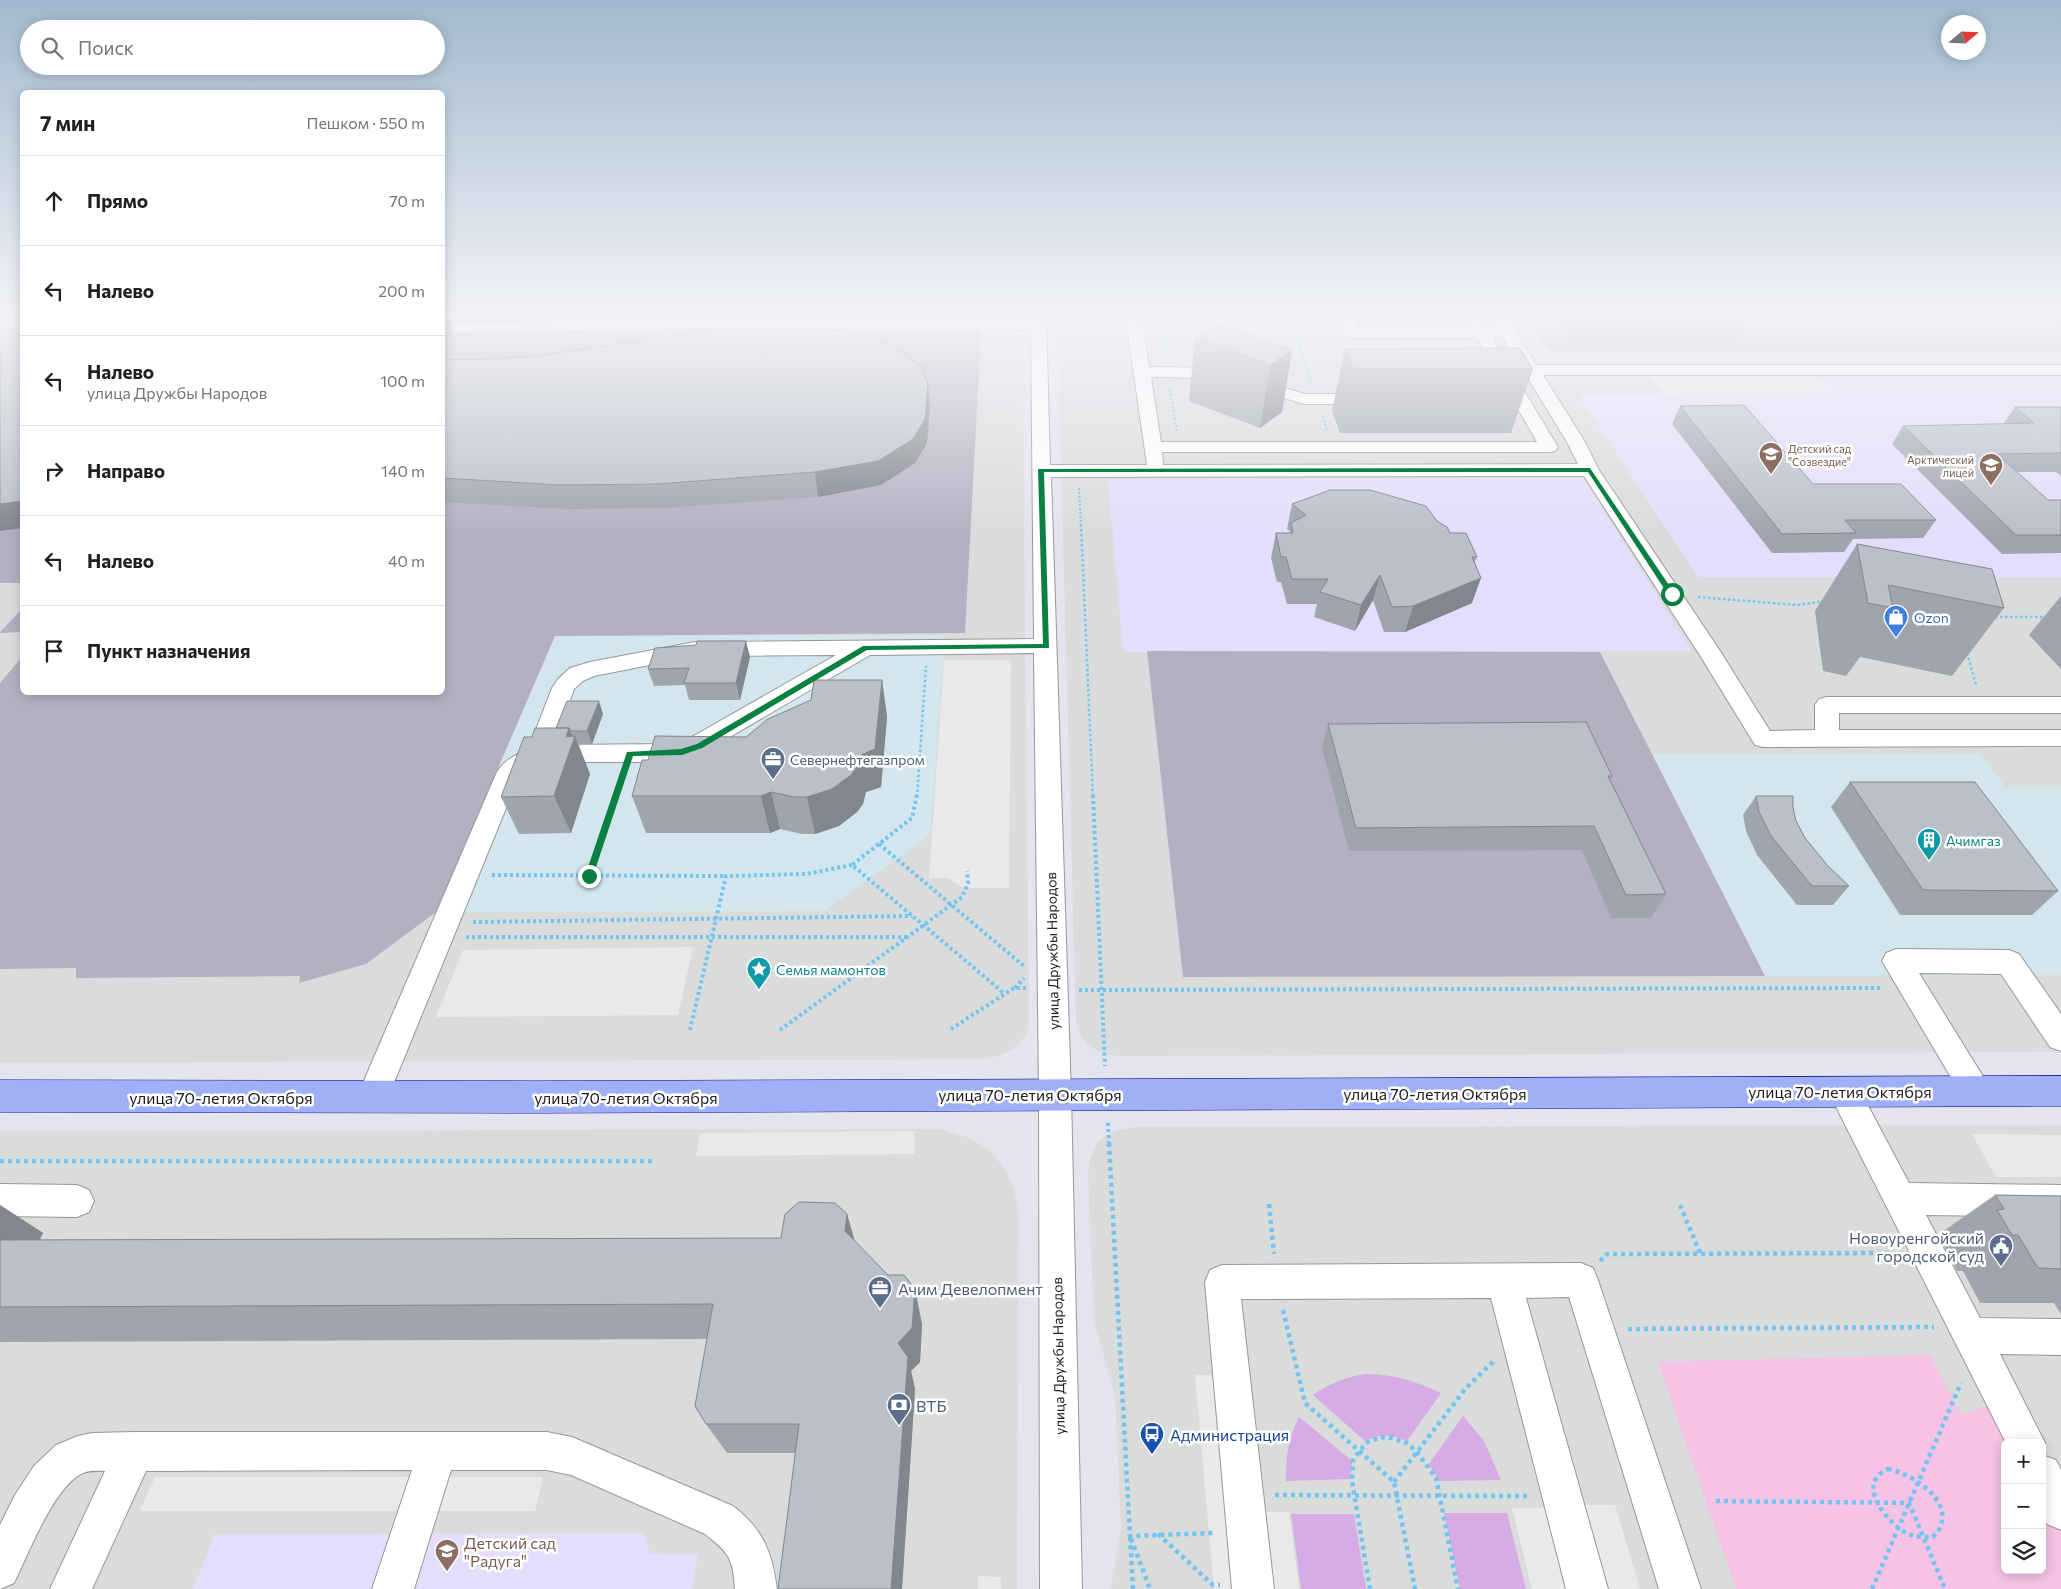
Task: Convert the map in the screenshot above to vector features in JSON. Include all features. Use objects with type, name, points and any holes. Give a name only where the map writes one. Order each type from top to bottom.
[{"type":"main road","name":"улица 70-летия Октября","points":[[0,1096],[373,1097],[2061,1091]]},
{"type":"street","name":"улица Дружбы Народов","points":[[1039,387],[1055,1094],[1061,1589]]},
{"type":"street","points":[[1144,387],[1156,470]]},
{"type":"street","points":[[1265,387],[1304,399],[1385,398]]},
{"type":"street","points":[[1153,447],[1549,447],[1513,387]]},
{"type":"street","points":[[1542,387],[1576,442],[1590,470],[1672,594],[1763,740],[2061,738]]},
{"type":"street","points":[[1500,397],[1519,397]]},
{"type":"street","points":[[1040,471],[1590,470]]},
{"type":"street","points":[[538,755],[563,688],[568,680],[590,669],[695,649],[1046,646]]},
{"type":"street","points":[[373,1097],[508,774],[520,762],[538,755],[677,753],[699,746],[866,648]]},
{"type":"street","points":[[1827,739],[1828,705],[2061,705]]},
{"type":"street","points":[[1976,1091],[1896,961],[2009,962],[2061,1038]]},
{"type":"street","points":[[1844,1092],[1900,1199],[1951,1328],[2023,1439]]},
{"type":"street","points":[[1900,1199],[2061,1201]]},
{"type":"street","points":[[0,1200],[77,1200]]},
{"type":"street","points":[[1504,1280],[1587,1589]]},
{"type":"street","points":[[1253,1587],[1222,1282],[1581,1280],[1680,1589]]},
{"type":"street","points":[[1951,1328],[2061,1337]]},
{"type":"street","points":[[72,1589],[135,1451]]},
{"type":"street","points":[[0,1569],[38,1495],[53,1472],[71,1458],[92,1452],[437,1453],[547,1451],[572,1456],[719,1520],[738,1534],[748,1548],[754,1567],[756,1589]]},
{"type":"street","points":[[393,1589],[437,1453]]},
{"type":"street","points":[[2046,1482],[2061,1510]]},
{"type":"path","points":[[1078,471],[1106,1094],[1133,1589]]},
{"type":"path","points":[[1672,594],[1798,605],[1833,600]]},
{"type":"path","points":[[1994,617],[2052,617]]},
{"type":"path","points":[[466,875],[812,875],[832,872],[852,865],[912,818],[916,805],[927,647]]},
{"type":"path","points":[[1967,652],[1982,705]]},
{"type":"path","points":[[589,876],[630,754]]},
{"type":"path","points":[[879,844],[1025,967]]},
{"type":"path","points":[[852,865],[1005,994]]},
{"type":"path","points":[[780,1030],[962,897],[968,883],[967,871]]},
{"type":"path","points":[[690,1030],[726,876]]},
{"type":"path","points":[[442,930],[716,919],[912,916]]},
{"type":"path","points":[[442,930],[712,937],[908,937]]},
{"type":"path","points":[[951,1029],[1014,988],[1101,991],[1912,988]]},
{"type":"path","points":[[0,1161],[653,1161]]},
{"type":"path","points":[[1269,1204],[1276,1282],[1305,1403],[1394,1482],[1415,1589]]},
{"type":"path","points":[[1680,1205],[1700,1253]]},
{"type":"path","points":[[1581,1280],[1607,1254],[1896,1252],[1900,1261]]},
{"type":"path","points":[[1598,1330],[1951,1328]]},
{"type":"path","points":[[1394,1482],[1466,1388],[1519,1338]]},
{"type":"path","points":[[1872,1589],[1963,1380]]},
{"type":"path","points":[[1370,1589],[1352,1481],[1353,1460],[1366,1443],[1380,1437],[1392,1438],[1408,1443],[1436,1478],[1458,1589]]},
{"type":"path","points":[[1888,1469],[1902,1471],[1919,1480],[1935,1499],[1939,1506],[1942,1522],[1933,1537],[1924,1539],[1905,1534],[1884,1516],[1877,1503],[1874,1486],[1878,1475],[1888,1469]]},
{"type":"path","points":[[1244,1495],[1562,1496]]},
{"type":"path","points":[[1716,1501],[1909,1503]]},
{"type":"path","points":[[1909,1503],[1945,1589]]},
{"type":"path","points":[[1130,1536],[1248,1533]]},
{"type":"path","points":[[1157,1534],[1213,1584],[1253,1587]]},
{"type":"path","points":[[1130,1536],[1150,1589]]},
{"type":"shaded area","points":[[0,387],[20,387],[20,695],[445,695],[445,387],[1023,387],[1029,1023],[1025,1037],[1013,1049],[1001,1055],[984,1059],[0,1063]]},
{"type":"shaded area","points":[[0,387],[20,387],[20,583],[0,583]]},
{"type":"shaded area","points":[[445,387],[978,387],[965,633],[555,636],[436,912],[366,964],[299,983],[300,976],[76,978],[76,968],[0,969],[0,683],[20,659],[20,695],[445,695]]},
{"type":"shaded area","points":[[1059,387],[2061,387],[2061,1052],[1125,1056],[1108,1055],[1090,1047],[1080,1035],[1076,1020]]},
{"type":"shaded area","points":[[1659,387],[1825,387],[1832,394],[1665,395]]},
{"type":"shaded area","name":"Детский сад \"Созвездие\"","points":[[1825,387],[2061,387],[2061,577],[1698,577],[1578,395],[1831,394]]},
{"type":"shaded area","points":[[1583,478],[1692,651],[1123,652],[1108,479]]},
{"type":"shaded area","points":[[20,611],[20,632],[0,632]]},
{"type":"shaded area","name":"Севернефтегазпром","points":[[945,635],[930,835],[824,911],[436,912],[555,636]]},
{"type":"shaded area","points":[[1147,651],[1600,652],[1765,976],[1183,977]]},
{"type":"shaded area","points":[[944,660],[1011,660],[1009,888],[964,888],[948,878],[929,878]]},
{"type":"shaded area","name":"Ачимгаз","points":[[1651,754],[1980,754],[2007,788],[2061,788],[2061,975],[1765,976]]},
{"type":"shaded area","points":[[693,947],[678,1015],[436,1017],[463,950]]},
{"type":"shaded area","points":[[2061,1125],[2061,1589],[1111,1589],[1121,1528],[1115,1395],[1094,1322],[1088,1174],[1091,1156],[1099,1140],[1116,1130],[1138,1127]]},
{"type":"shaded area","points":[[938,1129],[970,1138],[990,1151],[1004,1168],[1014,1189],[1019,1217],[1017,1589],[0,1589],[0,1131]]},
{"type":"shaded area","points":[[915,1131],[914,1154],[696,1156],[700,1133]]},
{"type":"shaded area","points":[[1972,1134],[2061,1135],[2061,1177],[1996,1177]]},
{"type":"shaded area","points":[[1930,1355],[1961,1414],[1999,1403],[2016,1439],[2001,1439],[2001,1574],[2046,1574],[2046,1500],[2061,1530],[2061,1589],[1736,1589],[1658,1362]]},
{"type":"shaded area","points":[[1365,1374],[1385,1375],[1404,1379],[1441,1393],[1407,1441],[1386,1436],[1365,1441],[1313,1395],[1338,1382]]},
{"type":"shaded area","points":[[1195,1375],[1217,1375],[1238,1589],[1214,1589]]},
{"type":"shaded area","points":[[1463,1416],[1484,1441],[1501,1480],[1439,1481],[1429,1464]]},
{"type":"shaded area","points":[[1299,1417],[1352,1461],[1350,1479],[1286,1481],[1288,1448]]},
{"type":"shaded area","points":[[155,1477],[543,1477],[535,1511],[140,1511]]},
{"type":"shaded area","points":[[1581,1505],[1615,1505],[1640,1589],[1605,1589]]},
{"type":"shaded area","points":[[1512,1508],[1547,1508],[1569,1589],[1532,1589]]},
{"type":"shaded area","points":[[1263,1512],[1289,1512],[1299,1589],[1272,1589]]},
{"type":"shaded area","points":[[1444,1513],[1507,1513],[1526,1589],[1460,1589]]},
{"type":"shaded area","points":[[1291,1514],[1354,1514],[1366,1589],[1301,1589]]},
{"type":"shaded area","name":"Детский сад \"Радуга\"","points":[[643,1533],[650,1554],[698,1555],[692,1589],[193,1589],[215,1534]]},
{"type":"shaded area","points":[[978,1576],[1001,1577],[1001,1589],[978,1589]]},
{"type":"building","points":[[0,387],[20,387],[20,501],[0,504]]},
{"type":"building","points":[[445,387],[928,387],[925,419],[913,439],[878,461],[815,472],[658,484],[560,485],[445,478]]},
{"type":"building","points":[[1744,405],[1813,484],[1901,484],[1936,520],[1845,520],[1856,533],[1782,534],[1680,406]]},
{"type":"building","points":[[2015,407],[2061,407],[2061,453],[1997,454],[2048,500],[2061,500],[2061,535],[2016,535],[1903,426],[2034,423]]},
{"type":"building","points":[[1330,490],[1370,490],[1426,506],[1437,521],[1447,527],[1450,533],[1466,533],[1477,557],[1472,557],[1481,578],[1413,606],[1392,607],[1380,575],[1361,605],[1320,592],[1328,579],[1292,579],[1286,557],[1281,557],[1276,533],[1293,533],[1291,523],[1306,515],[1292,504]]},
{"type":"building","points":[[1857,544],[1992,569],[2004,608],[1888,585],[1893,608],[1868,603]]},
{"type":"building","points":[[697,641],[746,641],[736,683],[684,683],[689,668],[648,669],[655,648],[696,645]]},
{"type":"building","points":[[814,680],[882,680],[875,749],[861,755],[857,767],[851,775],[832,789],[807,797],[794,797],[771,792],[761,796],[632,796],[642,760],[648,760],[655,736],[746,737],[768,719],[811,700]]},
{"type":"building","points":[[567,701],[599,701],[587,731],[571,731],[569,728],[556,728]]},
{"type":"building","points":[[1586,722],[1612,776],[1608,776],[1666,894],[1626,895],[1594,826],[1356,828],[1328,724]]},
{"type":"building","points":[[535,728],[569,728],[566,737],[575,736],[554,796],[501,797],[524,737],[532,737]]},
{"type":"building","points":[[1850,782],[1975,782],[2058,891],[1923,890]]},
{"type":"building","points":[[1756,796],[1793,796],[1796,821],[1805,838],[1828,866],[1849,886],[1812,886],[1771,836],[1759,812]]},
{"type":"building","points":[[1995,1195],[2061,1196],[2061,1269],[2038,1268],[2018,1235],[2012,1235],[1997,1210],[2004,1209]]},
{"type":"building","points":[[799,1202],[835,1203],[847,1214],[845,1231],[888,1275],[904,1275],[915,1289],[912,1328],[898,1343],[908,1357],[891,1589],[778,1589],[799,1424],[706,1424],[695,1406],[713,1304],[0,1307],[0,1240],[781,1238],[785,1214]]},
{"type":"place","name":"Детский сад \"Созвездие\"","points":[[1771,475]]},
{"type":"place","name":"Арктический лицей","points":[[1991,486]]},
{"type":"place","name":"Ozon","points":[[1896,638]]},
{"type":"place","name":"Севернефтегазпром","points":[[773,780]]},
{"type":"place","name":"Ачимгаз","points":[[1929,861]]},
{"type":"place","name":"Семья мамонтов","points":[[759,990]]},
{"type":"place","name":"Новоуренгойский городской суд","points":[[2001,1267]]},
{"type":"place","name":"Ачим Девелопмент","points":[[880,1309]]},
{"type":"place","name":"ВТБ","points":[[899,1426]]},
{"type":"place","name":"Администрация","points":[[1152,1455]]},
{"type":"place","name":"Детский сад \"Радуга\"","points":[[447,1572]]},
{"type":"route","points":[[589,876],[630,754],[682,752],[699,746],[866,648],[1046,646],[1040,471],[1590,470],[1672,594]]}]
